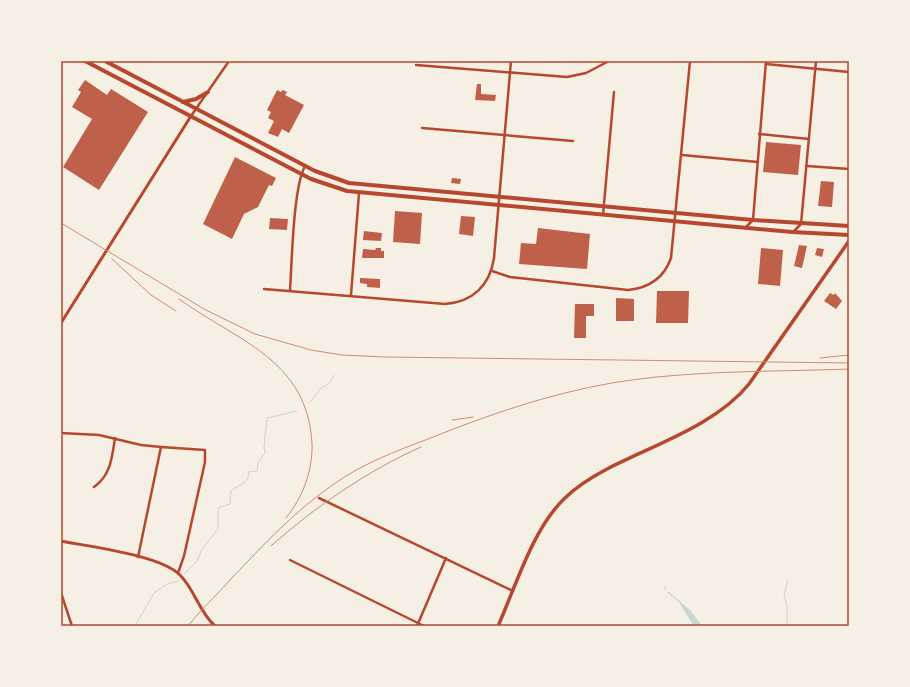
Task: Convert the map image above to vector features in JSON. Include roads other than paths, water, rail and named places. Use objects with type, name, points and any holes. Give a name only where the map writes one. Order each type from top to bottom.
[{"type":"main road","points":[[85,61],[301,174],[333,187],[359,193],[675,222],[792,232],[849,235]]},
{"type":"main road","points":[[105,61],[305,166],[336,179],[360,184],[676,213],[801,224],[849,226]]},
{"type":"main road","points":[[183,102],[196,99],[208,92]]},
{"type":"main road","points":[[498,626],[542,526],[565,497],[599,474],[709,417],[729,404],[745,389],[849,241]]},
{"type":"street","points":[[61,323],[114,241],[190,116],[229,61]]},
{"type":"street","points":[[264,289],[350,295],[419,302],[455,303],[464,300],[484,286],[492,271],[500,196],[511,61]]},
{"type":"street","points":[[416,65],[567,77],[586,73],[609,61]]},
{"type":"street","points":[[492,271],[509,277],[636,289],[657,279],[668,266],[671,258],[690,61]]},
{"type":"street","points":[[792,232],[801,224],[816,61]]},
{"type":"street","points":[[745,228],[753,220],[766,62],[849,72]]},
{"type":"street","points":[[603,215],[614,92]]},
{"type":"street","points":[[422,128],[573,141]]},
{"type":"street","points":[[759,134],[809,139]]},
{"type":"street","points":[[682,155],[758,162]]},
{"type":"street","points":[[290,290],[301,174],[305,166]]},
{"type":"street","points":[[807,166],[849,169]]},
{"type":"street","points":[[350,295],[359,193]]},
{"type":"street","points":[[61,433],[99,435],[161,447],[203,450],[206,453],[184,556],[178,573]]},
{"type":"street","points":[[94,487],[102,481],[109,470],[115,438]]},
{"type":"street","points":[[138,557],[161,447]]},
{"type":"street","points":[[319,498],[514,591]]},
{"type":"street","points":[[61,541],[164,563],[178,573],[183,579],[198,605],[215,626]]},
{"type":"street","points":[[418,625],[446,558]]},
{"type":"street","points":[[290,560],[418,625],[424,626]]},
{"type":"street","points":[[61,593],[72,626]]},
{"type":"waterway","points":[[310,402],[321,388],[330,383],[334,375]]},
{"type":"waterway","points":[[184,574],[197,561],[202,549],[218,529],[218,509],[230,504],[231,491],[246,481],[249,475],[248,472],[257,471],[258,462],[265,453],[264,447],[267,418],[297,411]]},
{"type":"waterway","points":[[787,626],[787,606],[784,594],[788,580]]},
{"type":"waterway","points":[[135,626],[154,593],[167,584],[178,581]]},
{"type":"waterway","points":[[664,586],[666,590]]},
{"type":"railway","points":[[61,223],[204,309],[255,334],[311,350],[342,355],[384,357],[849,363]]},
{"type":"railway","points":[[112,259],[151,295],[176,311]]},
{"type":"railway","points":[[179,299],[265,355],[283,372],[297,391],[307,414],[312,443],[312,453],[306,483],[292,510],[286,518]]},
{"type":"railway","points":[[820,358],[849,355]]},
{"type":"railway","points":[[188,626],[255,553],[306,505],[356,470],[404,448],[518,406],[565,393],[612,383],[671,376],[730,372],[849,369]]},
{"type":"railway","points":[[452,420],[473,417]]},
{"type":"railway","points":[[271,546],[305,517],[342,491],[381,467],[421,447]]}]
